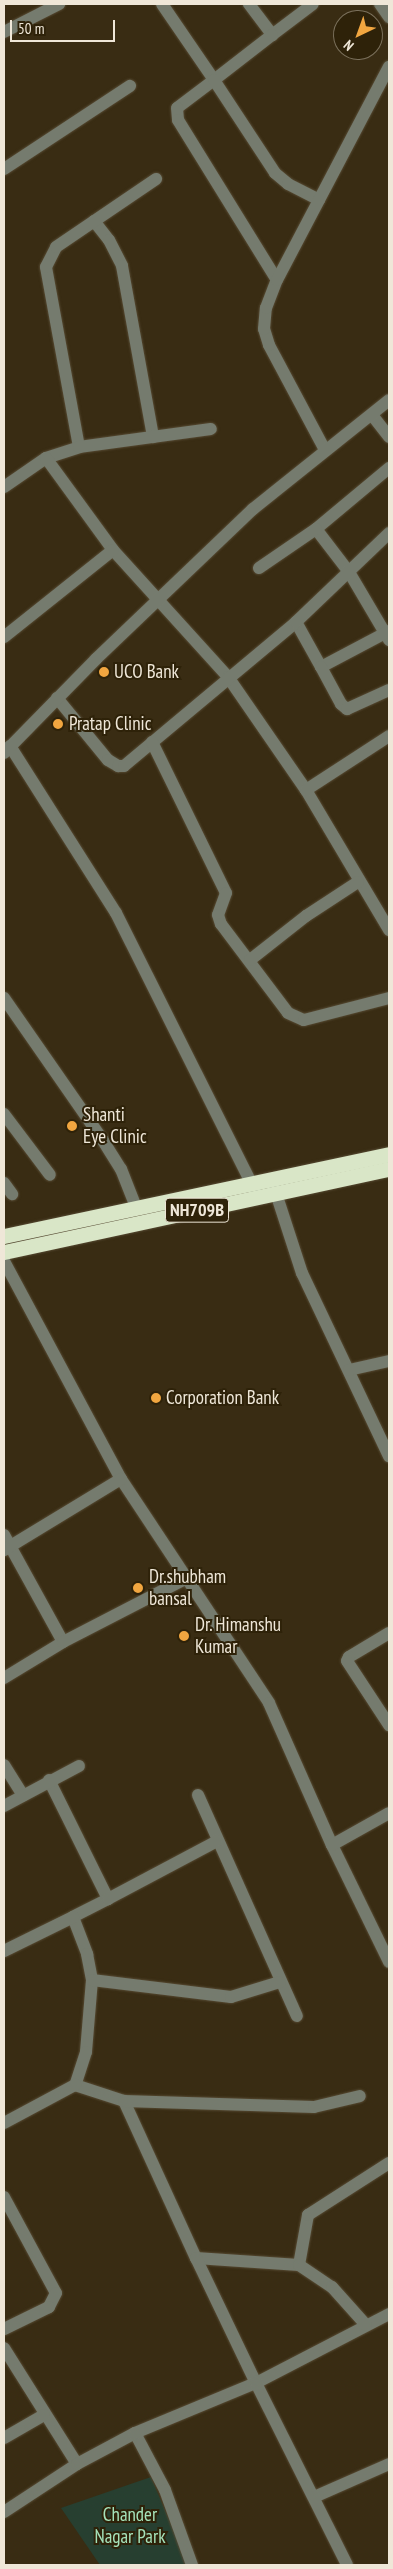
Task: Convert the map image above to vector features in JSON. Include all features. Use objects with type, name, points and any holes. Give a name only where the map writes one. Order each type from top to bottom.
[{"type":"highway","name":"NH709B","points":[[4,1252],[255,1190],[272,1179],[389,1154]]},
{"type":"highway","name":"NH709B","points":[[4,1236],[136,1207],[255,1190],[275,1195],[389,1169]]},
{"type":"street","points":[[4,32],[59,4]]},
{"type":"street","points":[[162,4],[275,173],[288,184],[319,200]]},
{"type":"street","points":[[249,4],[272,35]]},
{"type":"street","points":[[277,280],[178,120],[177,108],[313,4]]},
{"type":"street","points":[[380,4],[389,17]]},
{"type":"street","points":[[326,450],[269,345],[264,329],[266,308],[277,280],[389,67]]},
{"type":"street","points":[[4,169],[130,86]]},
{"type":"street","points":[[79,446],[46,267],[56,246],[156,179]]},
{"type":"street","points":[[94,221],[109,240],[122,266],[153,437]]},
{"type":"street","points":[[255,1190],[116,912],[7,749],[57,698],[253,509],[389,400]]},
{"type":"street","points":[[372,415],[389,437]]},
{"type":"street","points":[[4,487],[46,458],[79,446],[211,429]]},
{"type":"street","points":[[46,458],[113,550],[228,677],[306,790],[358,882],[389,930]]},
{"type":"street","points":[[258,568],[316,529],[389,468]]},
{"type":"street","points":[[316,529],[348,572],[388,635],[321,667]]},
{"type":"street","points":[[57,698],[108,760],[118,766],[133,761],[152,742],[228,677],[296,622],[389,533]]},
{"type":"street","points":[[4,637],[113,550]]},
{"type":"street","points":[[296,622],[341,704],[347,709],[389,690]]},
{"type":"street","points":[[306,790],[389,736]]},
{"type":"street","points":[[152,742],[226,893],[218,915],[221,924],[250,960],[288,1013],[297,1019],[389,998]]},
{"type":"street","points":[[250,960],[306,916],[358,882]]},
{"type":"street","points":[[4,998],[121,1169],[136,1207]]},
{"type":"street","points":[[4,1114],[50,1175]]},
{"type":"street","points":[[272,1179],[275,1195],[302,1273],[389,1456]]},
{"type":"street","points":[[4,1183],[12,1194]]},
{"type":"street","points":[[4,1261],[122,1479],[185,1579],[269,1703],[332,1845],[389,1962]]},
{"type":"street","points":[[349,1370],[389,1361]]},
{"type":"street","points":[[63,1642],[6,1543],[122,1479]]},
{"type":"street","points":[[4,1678],[63,1642],[185,1579]]},
{"type":"street","points":[[389,1633],[349,1657],[347,1661],[389,1725]]},
{"type":"street","points":[[4,1765],[23,1794]]},
{"type":"street","points":[[4,1806],[49,1780],[79,1766]]},
{"type":"street","points":[[49,1780],[108,1900]]},
{"type":"street","points":[[198,1795],[280,1982],[297,2016]]},
{"type":"street","points":[[332,1845],[389,1813]]},
{"type":"street","points":[[4,1951],[108,1900],[217,1841]]},
{"type":"street","points":[[4,2123],[75,2085],[86,2052],[92,1980],[87,1954],[73,1917]]},
{"type":"street","points":[[92,1980],[231,1997],[280,1982]]},
{"type":"street","points":[[75,2085],[124,2101],[314,2106],[360,2096]]},
{"type":"street","points":[[124,2101],[256,2383],[347,2565]]},
{"type":"street","points":[[299,2265],[308,2215],[389,2163]]},
{"type":"street","points":[[4,2197],[56,2293],[49,2307],[4,2328]]},
{"type":"street","points":[[196,2258],[299,2265],[332,2286],[366,2326]]},
{"type":"street","points":[[4,2512],[77,2464],[135,2433],[256,2383],[389,2314]]},
{"type":"street","points":[[4,2348],[44,2415],[77,2464]]},
{"type":"street","points":[[4,2438],[44,2415]]},
{"type":"street","points":[[135,2433],[165,2490],[192,2565]]},
{"type":"street","points":[[314,2497],[389,2464]]},
{"type":"green space","name":"Chander Nagar Park","points":[[151,2477],[188,2565],[100,2565],[61,2508]]},
{"type":"place","name":"UCO Bank","points":[[104,672]]},
{"type":"place","name":"Pratap Clinic","points":[[58,724]]},
{"type":"place","name":"Shanti Eye Clinic","points":[[72,1126]]},
{"type":"place","name":"Corporation Bank","points":[[156,1398]]},
{"type":"place","name":"Dr.shubham bansal","points":[[138,1588]]},
{"type":"place","name":"Dr. Himanshu Kumar","points":[[184,1636]]}]
